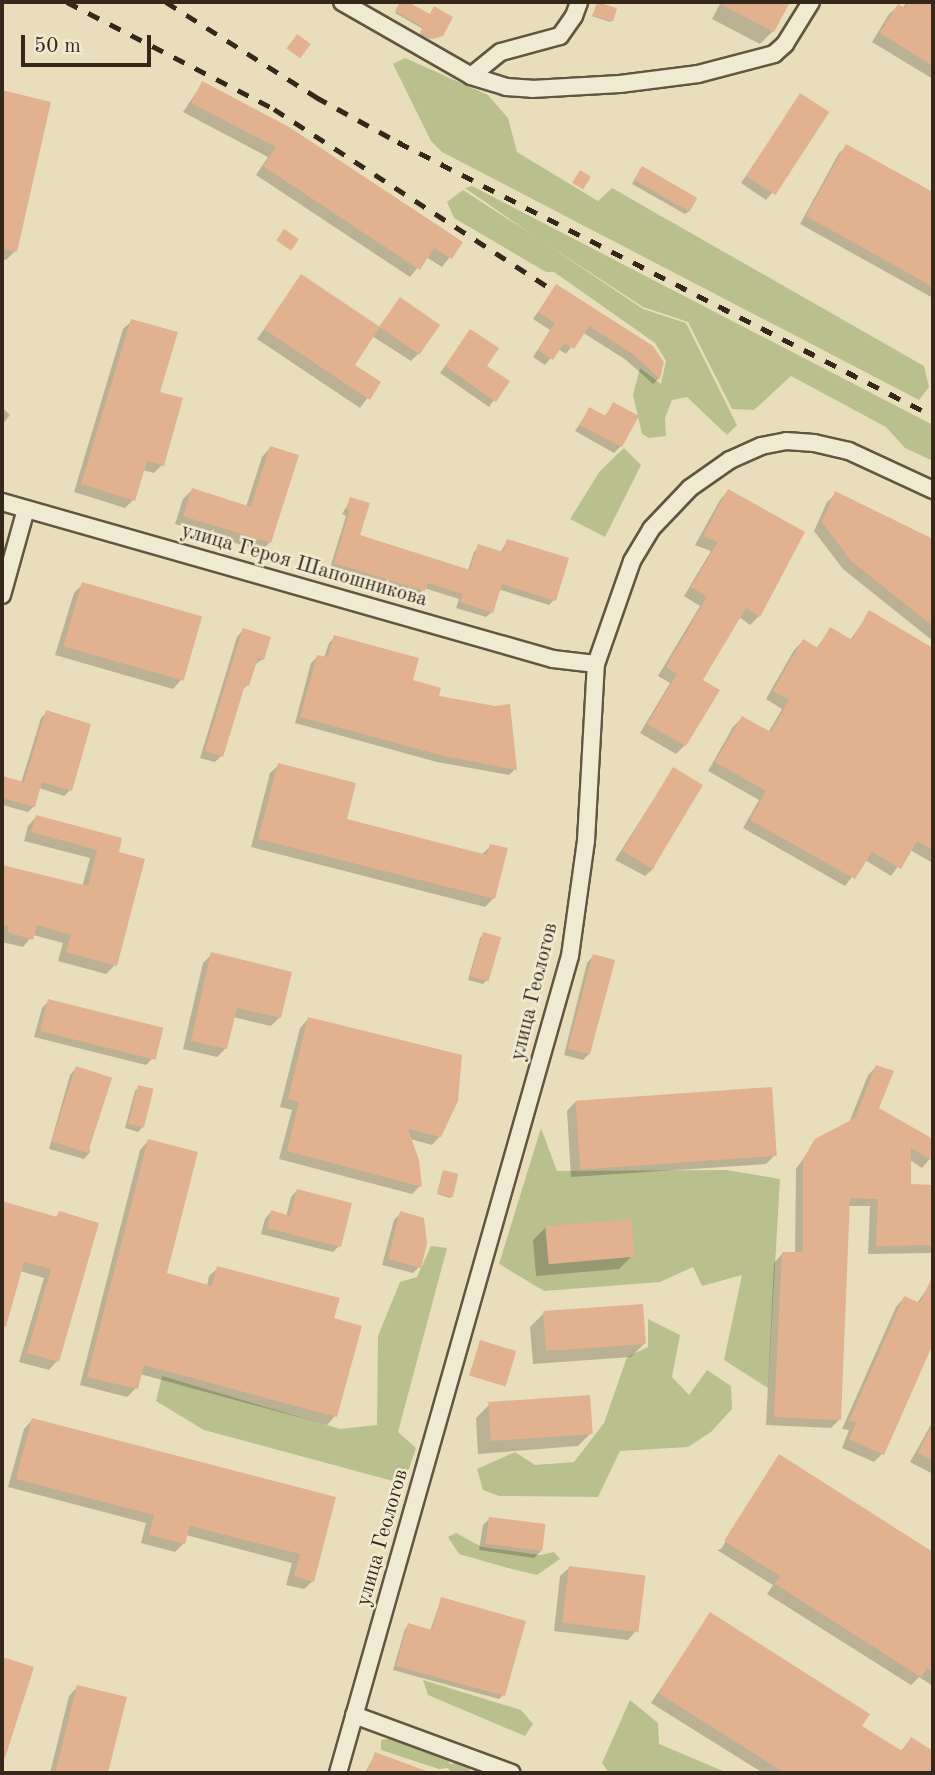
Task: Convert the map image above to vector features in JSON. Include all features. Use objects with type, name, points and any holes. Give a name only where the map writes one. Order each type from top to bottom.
[{"type":"street","points":[[342,2],[371,9],[471,76],[506,88],[532,89],[620,84],[698,74],[774,54],[785,44],[811,2]]},
{"type":"street","points":[[471,76],[501,52],[560,36],[574,16],[579,2]]},
{"type":"street","name":"улица Геологов","points":[[338,1773],[570,956],[586,841],[596,664],[632,561],[651,529],[690,488],[730,460],[761,446],[786,441],[814,443],[849,451],[933,491]]},
{"type":"street","name":"улица Героя Шапошникова","points":[[2,502],[553,659],[596,664]]},
{"type":"street","points":[[2,595],[26,509]]},
{"type":"street","points":[[354,1715],[512,1773]]},
{"type":"green space","points":[[405,58],[488,95],[508,118],[517,152],[598,201],[612,188],[924,366],[929,387],[919,400],[442,152],[431,141],[393,64]]},
{"type":"green space","points":[[472,186],[933,425],[933,461],[905,448],[886,427],[791,376],[754,410],[732,409],[688,322],[643,307],[545,243],[643,309],[686,323],[737,425],[727,435],[687,397],[672,400],[665,418],[666,436],[649,438],[642,434],[633,395],[640,368],[661,384],[666,361],[655,343],[554,272],[546,272],[454,218],[447,202],[463,190],[531,234],[465,188]]},
{"type":"green space","points":[[624,448],[641,465],[605,537],[570,519],[600,471]]},
{"type":"green space","points":[[541,1128],[557,1171],[726,1170],[780,1179],[768,1388],[724,1360],[742,1275],[702,1286],[693,1267],[660,1282],[544,1291],[499,1264]]},
{"type":"green space","points":[[431,1246],[447,1248],[398,1432],[416,1448],[409,1469],[393,1481],[204,1430],[156,1401],[162,1376],[340,1429],[377,1425],[378,1336],[400,1282],[417,1277]]},
{"type":"green space","points":[[648,1319],[680,1335],[672,1377],[689,1395],[707,1370],[731,1386],[732,1409],[711,1432],[688,1447],[620,1451],[598,1497],[499,1496],[483,1490],[477,1469],[515,1452],[535,1465],[574,1462],[604,1423],[627,1357],[648,1347]]},
{"type":"green space","points":[[456,1533],[482,1547],[540,1555],[554,1552],[560,1559],[537,1575],[508,1568],[459,1554],[448,1537]]},
{"type":"green space","points":[[423,1680],[521,1710],[533,1724],[525,1736],[428,1695]]},
{"type":"green space","points":[[630,1700],[658,1723],[659,1744],[728,1773],[609,1773],[602,1763]]},
{"type":"green space","points":[[392,1738],[446,1756],[450,1764],[459,1762],[469,1766],[470,1773],[451,1773],[448,1768],[439,1769],[381,1750],[381,1740]]},
{"type":"building","points":[[400,2],[408,2],[430,14],[434,6],[453,17],[443,36],[432,39],[420,32],[423,27],[395,11]]},
{"type":"building","points":[[597,2],[617,8],[613,22],[593,15]]},
{"type":"building","points":[[716,2],[790,2],[774,32]]},
{"type":"building","points":[[908,2],[933,2],[933,66],[880,33],[898,4],[905,8]]},
{"type":"building","points":[[297,34],[311,44],[300,59],[286,49]]},
{"type":"building","points":[[202,81],[289,127],[463,242],[452,259],[434,248],[420,270],[263,166],[276,147],[191,103]]},
{"type":"building","points":[[2,90],[51,102],[17,252],[2,249]]},
{"type":"building","points":[[800,93],[829,112],[775,195],[746,176]]},
{"type":"building","points":[[846,144],[933,192],[933,287],[806,216]]},
{"type":"building","points":[[642,166],[697,198],[689,212],[634,180]]},
{"type":"building","points":[[580,170],[591,177],[583,190],[572,183]]},
{"type":"building","points":[[284,229],[299,239],[291,251],[276,241]]},
{"type":"building","points":[[301,274],[380,327],[355,365],[381,382],[370,400],[264,329]]},
{"type":"building","points":[[556,284],[653,346],[664,362],[660,379],[633,354],[589,326],[574,349],[564,343],[553,360],[538,350],[555,323],[538,312]]},
{"type":"building","points":[[400,297],[440,325],[419,355],[379,326]]},
{"type":"building","points":[[131,319],[178,332],[160,392],[183,398],[164,466],[147,461],[135,501],[81,484]]},
{"type":"building","points":[[470,329],[499,348],[487,366],[510,381],[496,402],[445,366]]},
{"type":"building","points":[[613,402],[639,416],[622,447],[580,425],[589,407],[606,416]]},
{"type":"building","points":[[270,446],[299,455],[271,543],[183,516],[192,488],[251,507]]},
{"type":"building","points":[[728,489],[805,532],[760,617],[746,608],[703,680],[720,690],[686,746],[647,724],[677,674],[666,667],[707,597],[691,587],[718,542],[703,536]]},
{"type":"building","points":[[835,491],[933,539],[933,626],[851,561],[822,522]]},
{"type":"building","points":[[350,497],[370,503],[360,535],[470,570],[478,544],[503,552],[507,539],[569,558],[556,601],[502,584],[493,613],[460,602],[463,594],[428,583],[425,591],[334,563],[350,510],[346,509]]},
{"type":"building","points":[[82,582],[202,616],[184,681],[64,646]]},
{"type":"building","points":[[869,610],[933,648],[933,850],[917,841],[901,869],[872,852],[855,879],[750,820],[766,791],[715,762],[742,716],[771,732],[789,700],[773,691],[803,639],[818,648],[830,627],[852,640]]},
{"type":"building","points":[[243,628],[271,637],[264,660],[258,658],[249,686],[245,685],[223,757],[205,751]]},
{"type":"building","points":[[334,635],[419,658],[413,680],[441,688],[439,696],[495,706],[510,704],[517,770],[444,756],[300,717],[317,655],[328,657]]},
{"type":"building","points":[[46,710],[91,724],[72,791],[42,782],[35,807],[2,798],[2,776],[24,782]]},
{"type":"building","points":[[278,763],[356,783],[347,819],[487,855],[490,844],[508,848],[495,899],[258,839]]},
{"type":"building","points":[[673,767],[703,785],[653,869],[623,851]]},
{"type":"building","points":[[36,815],[122,838],[119,852],[145,859],[117,966],[66,952],[71,935],[37,925],[33,940],[7,932],[9,926],[2,924],[2,865],[88,886],[97,850],[31,832]]},
{"type":"building","points":[[483,932],[501,937],[489,981],[470,976]]},
{"type":"building","points":[[211,952],[292,972],[281,1018],[237,1008],[227,1049],[191,1041]]},
{"type":"building","points":[[593,954],[615,960],[590,1055],[568,1049]]},
{"type":"building","points":[[48,999],[163,1028],[155,1060],[40,1031]]},
{"type":"building","points":[[308,1017],[462,1055],[458,1101],[441,1137],[408,1129],[419,1160],[422,1187],[287,1151],[299,1102],[288,1099]]},
{"type":"building","points":[[876,1065],[894,1071],[879,1108],[933,1139],[933,1161],[911,1148],[911,1184],[933,1185],[933,1245],[876,1246],[878,1199],[850,1198],[841,1420],[774,1417],[782,1252],[803,1252],[803,1159],[815,1139],[855,1118]]},
{"type":"building","points":[[76,1066],[112,1078],[88,1153],[52,1141]]},
{"type":"building","points":[[138,1085],[154,1089],[144,1128],[128,1124]]},
{"type":"building","points":[[772,1087],[777,1156],[580,1170],[575,1101]]},
{"type":"building","points":[[148,1139],[198,1152],[167,1273],[212,1286],[217,1266],[340,1298],[334,1318],[362,1326],[337,1417],[144,1365],[138,1389],[87,1377]]},
{"type":"building","points":[[443,1170],[459,1174],[453,1197],[437,1193]]},
{"type":"building","points":[[297,1189],[352,1203],[341,1247],[267,1228],[271,1210],[290,1216]]},
{"type":"building","points":[[2,1201],[57,1217],[59,1211],[99,1223],[59,1362],[27,1353],[51,1269],[24,1262],[6,1327],[2,1326]]},
{"type":"building","points":[[400,1211],[424,1218],[427,1244],[421,1268],[388,1259]]},
{"type":"building","points":[[631,1219],[634,1257],[549,1264],[545,1226]]},
{"type":"building","points":[[933,1275],[933,1344],[884,1455],[849,1439],[857,1422],[849,1421],[904,1296],[920,1303]]},
{"type":"building","points":[[643,1304],[646,1344],[546,1351],[543,1311]]},
{"type":"building","points":[[480,1340],[516,1351],[506,1386],[469,1375]]},
{"type":"building","points":[[590,1395],[593,1434],[491,1441],[488,1402]]},
{"type":"building","points":[[32,1418],[336,1497],[314,1582],[294,1576],[300,1554],[190,1526],[185,1544],[149,1535],[154,1515],[16,1479]]},
{"type":"building","points":[[933,1423],[933,1461],[918,1453]]},
{"type":"building","points":[[779,1454],[933,1552],[933,1672],[927,1668],[921,1677],[775,1584],[780,1576],[724,1541]]},
{"type":"building","points":[[489,1517],[546,1524],[542,1551],[486,1544]]},
{"type":"building","points":[[569,1566],[645,1575],[638,1632],[562,1623]]},
{"type":"building","points":[[441,1597],[526,1621],[505,1696],[396,1666],[408,1623],[432,1630]]},
{"type":"building","points":[[710,1612],[870,1714],[862,1726],[902,1751],[911,1737],[933,1751],[933,1773],[785,1773],[658,1693]]},
{"type":"building","points":[[2,1657],[34,1667],[5,1758],[2,1757]]},
{"type":"building","points":[[77,1685],[127,1697],[108,1773],[55,1773]]},
{"type":"building","points":[[375,1752],[429,1772],[367,1773]]},
{"type":"railway","points":[[67,2],[274,109],[548,287]]},
{"type":"railway","points":[[166,2],[316,97],[398,142],[933,416]]}]
